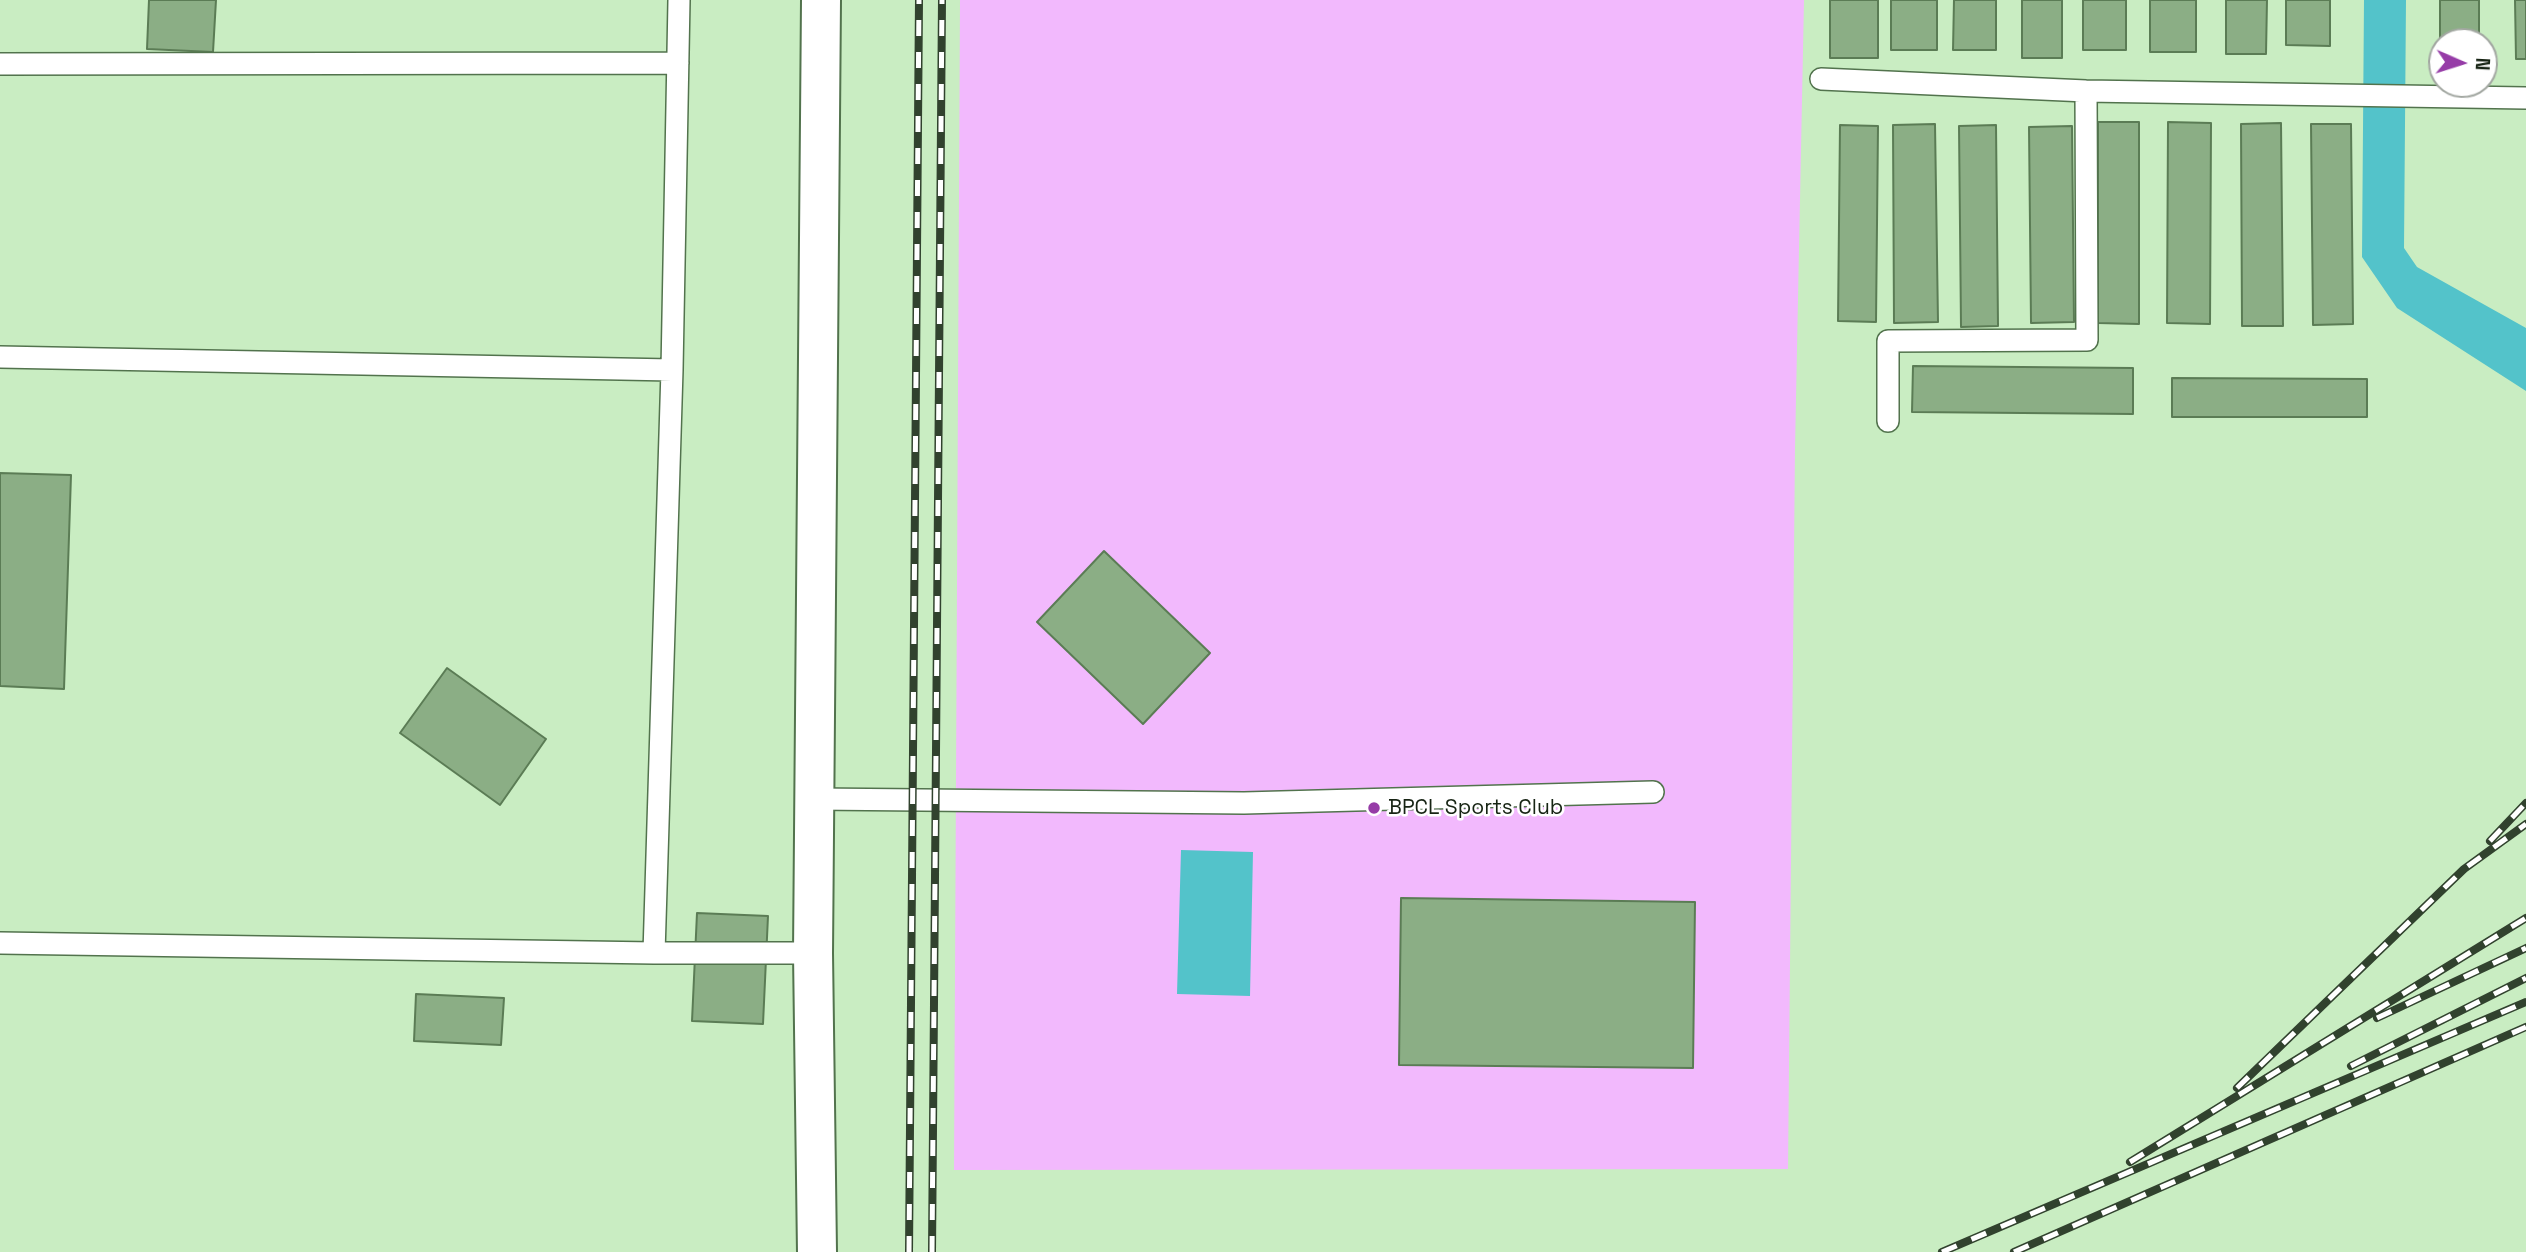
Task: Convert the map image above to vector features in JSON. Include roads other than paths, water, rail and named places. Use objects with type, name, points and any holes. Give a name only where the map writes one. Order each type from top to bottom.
[{"type":"main road","points":[[817,1252],[813,953],[821,0]]},
{"type":"lane","points":[[654,953],[680,0]]},
{"type":"lane","points":[[0,64],[678,62]]},
{"type":"lane","points":[[1821,79],[2086,91],[2361,93],[2526,98]]},
{"type":"lane","points":[[1888,421],[1888,341],[2087,340],[2086,91]]},
{"type":"lane","points":[[0,357],[672,370]]},
{"type":"lane","points":[[814,799],[1244,803],[1653,792]]},
{"type":"lane","points":[[0,943],[813,953]]},
{"type":"water","points":[[2364,0],[2406,0],[2404,248],[2417,267],[2526,328],[2526,391],[2397,308],[2362,257]]},
{"type":"water","points":[[1181,850],[1253,852],[1250,996],[1177,994]]},
{"type":"railway","points":[[909,1252],[919,0]]},
{"type":"railway","points":[[932,1252],[942,0]]},
{"type":"railway","points":[[2490,841],[2526,803]]},
{"type":"railway","points":[[2237,1088],[2464,869],[2526,824]]},
{"type":"railway","points":[[2130,1162],[2526,918]]},
{"type":"railway","points":[[2377,1018],[2526,948]]},
{"type":"railway","points":[[2351,1066],[2526,978]]},
{"type":"railway","points":[[1942,1252],[2526,1002]]},
{"type":"railway","points":[[2014,1252],[2526,1027]]},
{"type":"place","name":"BPCL Sports Club","points":[[1374,808]]}]
